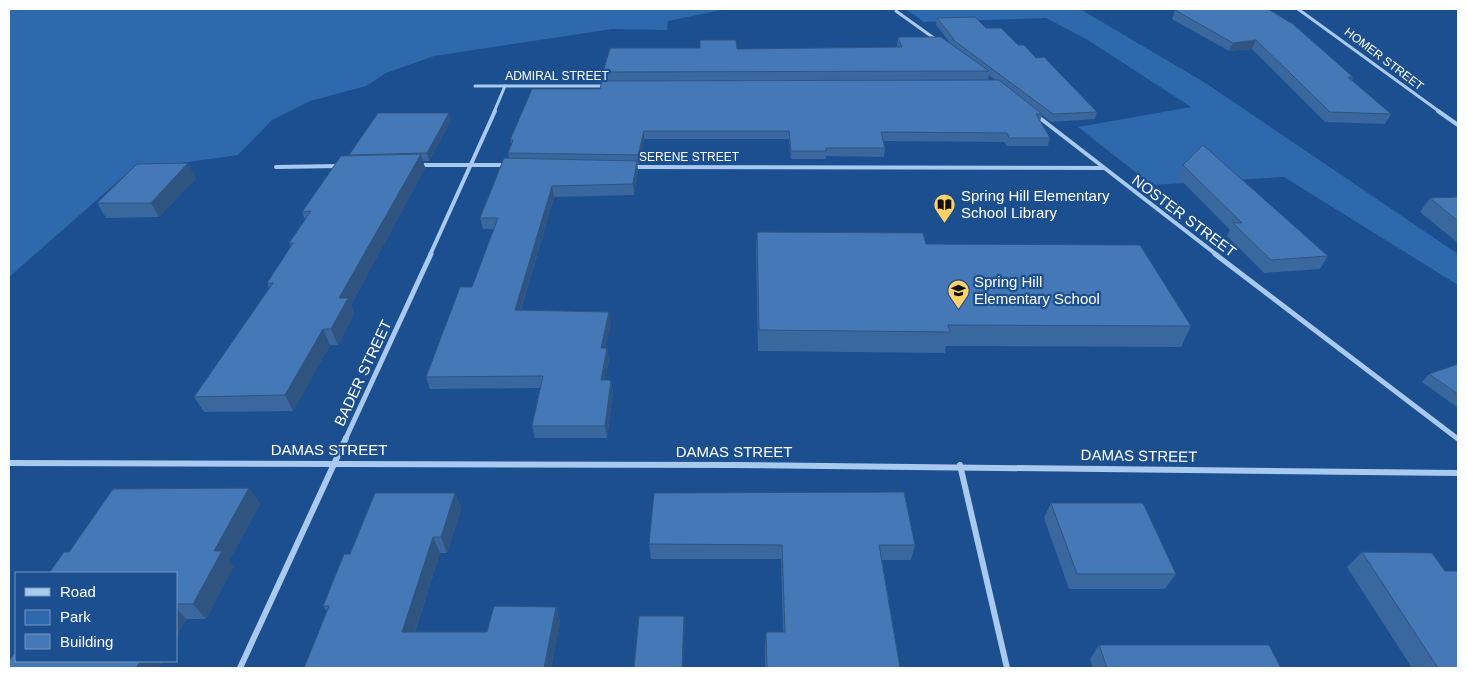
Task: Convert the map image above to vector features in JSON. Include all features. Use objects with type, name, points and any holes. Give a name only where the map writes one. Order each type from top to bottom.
[{"type":"street","name":"HOMER STREET","points":[[1298,9],[1458,125]]},
{"type":"street","points":[[896,12],[943,45]]},
{"type":"street","name":"ADMIRAL STREET","points":[[475,86],[612,86]]},
{"type":"street","name":"BADER STREET","points":[[240,668],[472,164],[505,86]]},
{"type":"street","name":"NOSTER STREET","points":[[1028,108],[1102,168],[1458,439]]},
{"type":"street","points":[[413,165],[512,165]]},
{"type":"street","points":[[276,167],[344,166]]},
{"type":"street","name":"SERENE STREET","points":[[621,167],[1102,168]]},
{"type":"street","name":"DAMAS STREET","points":[[9,463],[336,462],[960,465],[1458,473]]},
{"type":"street","points":[[960,465],[1007,668]]},
{"type":"green space","points":[[9,9],[727,9],[668,21],[667,30],[612,29],[434,56],[386,73],[366,86],[310,101],[272,120],[238,155],[131,170],[9,277]]},
{"type":"green space","points":[[906,9],[1080,9],[1207,84],[1458,254],[1458,285],[1284,177],[1152,185],[1078,127],[1191,107],[1088,40],[1046,18],[924,22]]},
{"type":"building","points":[[1268,9],[1293,24],[1353,77],[1348,77],[1391,114],[1330,112],[1256,40],[1233,43],[1175,10]]},
{"type":"building","points":[[975,17],[986,28],[1001,28],[1018,45],[1024,45],[1036,58],[1044,57],[1097,112],[1053,114],[952,39],[954,39],[937,18]]},
{"type":"building","points":[[898,37],[941,37],[989,71],[603,72],[610,48],[700,48],[700,40],[736,40],[737,49],[902,47]]},
{"type":"building","points":[[999,80],[1042,114],[1036,114],[1050,138],[1009,138],[1007,133],[881,132],[885,148],[826,148],[826,151],[791,151],[789,131],[644,131],[638,155],[508,153],[513,140],[510,140],[532,89],[600,89],[602,81]]},
{"type":"building","points":[[378,113],[449,113],[427,153],[349,155]]},
{"type":"building","points":[[1203,145],[1328,256],[1271,260],[1233,223],[1242,223],[1183,165]]},
{"type":"building","points":[[421,154],[339,298],[348,298],[331,329],[323,329],[285,395],[194,397],[273,283],[267,283],[293,243],[289,243],[311,211],[302,212],[341,156]]},
{"type":"building","points":[[504,158],[637,161],[633,184],[552,186],[515,310],[609,312],[601,348],[607,348],[601,380],[611,380],[605,426],[532,426],[543,376],[426,377],[460,287],[472,287],[498,218],[480,218]]},
{"type":"building","points":[[188,163],[151,203],[97,203],[137,164]]},
{"type":"building","points":[[1458,197],[1458,221],[1430,198]]},
{"type":"building","name":"Spring Hill Elementary School","points":[[757,232],[923,233],[926,244],[1140,245],[1191,326],[948,325],[950,332],[759,330]]},
{"type":"building","points":[[1458,364],[1458,394],[1429,374]]},
{"type":"building","points":[[249,488],[214,551],[222,551],[193,604],[178,604],[178,572],[50,572],[64,552],[69,552],[113,489]]},
{"type":"building","points":[[904,492],[915,545],[879,545],[900,668],[767,668],[766,632],[785,632],[782,545],[649,544],[654,493]]},
{"type":"building","points":[[375,493],[455,493],[441,537],[433,537],[402,632],[487,632],[494,606],[556,607],[544,668],[304,668],[329,606],[323,606],[344,554],[350,554]]},
{"type":"building","points":[[1051,503],[1143,503],[1176,574],[1077,574]]},
{"type":"building","points":[[1362,552],[1432,553],[1445,571],[1458,571],[1458,668],[1438,668]]},
{"type":"building","points":[[639,616],[684,616],[682,668],[634,668]]},
{"type":"building","points":[[1099,645],[1269,645],[1281,668],[1107,668]]},
{"type":"building","points":[[15,652],[15,662],[140,662],[136,668],[9,668],[9,661]]},
{"type":"place","name":"Spring Hill Elementary School Library","points":[[945,224]]},
{"type":"place","name":"Spring Hill Elementary School","points":[[958,310]]}]
